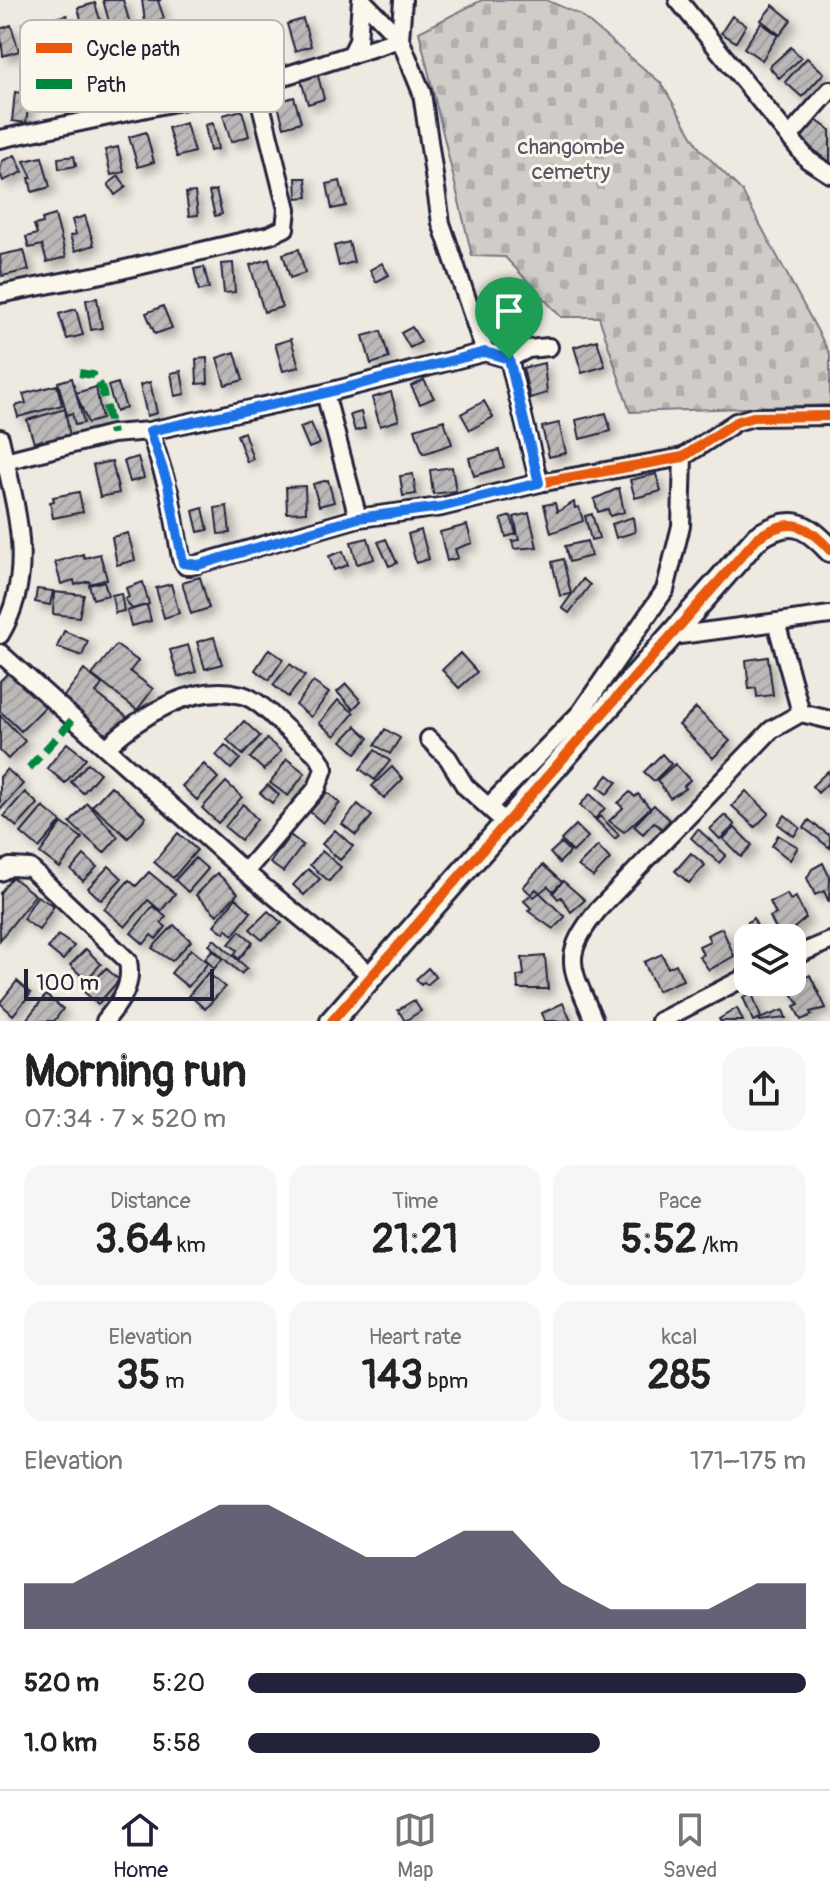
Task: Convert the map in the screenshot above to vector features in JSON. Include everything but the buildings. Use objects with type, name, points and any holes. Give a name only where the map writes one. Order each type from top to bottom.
[{"type":"street","points":[[361,0],[400,39],[422,93],[441,223],[485,352]]},
{"type":"street","points":[[351,55],[358,41],[361,0]]},
{"type":"street","points":[[400,39],[403,0]]},
{"type":"street","points":[[678,0],[808,160],[830,174]]},
{"type":"street","points":[[284,76],[400,39]]},
{"type":"street","points":[[789,137],[830,90]]},
{"type":"street","points":[[0,139],[128,112]]},
{"type":"street","points":[[0,294],[138,266],[270,235],[285,228],[287,209],[263,112]]},
{"type":"street","points":[[5,461],[112,434],[150,431],[325,393],[485,352],[509,359],[528,349],[549,347]]},
{"type":"street","points":[[509,359],[539,483]]},
{"type":"street","points":[[325,393],[358,518]]},
{"type":"street","points":[[150,431],[168,485],[181,558],[186,566],[358,518],[441,507],[539,483],[683,457],[736,422],[753,417],[830,416]]},
{"type":"street","points":[[0,438],[21,531],[23,565],[16,604],[0,635]]},
{"type":"street","points":[[488,807],[580,713],[665,590],[681,526],[683,457]]},
{"type":"street","points":[[332,1021],[757,538],[781,524],[802,526],[813,531],[830,550]]},
{"type":"street","points":[[672,636],[830,615]]},
{"type":"street","points":[[776,622],[801,713]]},
{"type":"street","points":[[0,653],[245,872],[371,975]]},
{"type":"street","points":[[107,747],[134,721],[164,707],[187,699],[227,693],[253,700],[315,754],[324,769],[317,788],[245,872]]},
{"type":"street","points":[[594,1021],[572,965],[576,938],[598,910],[771,730],[801,713],[830,720]]},
{"type":"street","points":[[429,739],[448,758],[465,786],[506,823]]},
{"type":"street","points":[[0,872],[10,867],[30,868],[128,961],[131,976],[128,987],[105,1021]]},
{"type":"street","points":[[806,951],[830,941]]},
{"type":"street","points":[[660,1021],[734,983]]},
{"type":"green space","name":"changombe cemetry","points":[[482,0],[546,0],[579,14],[661,83],[700,149],[742,191],[830,354],[830,405],[630,412],[599,317],[561,317],[505,257],[472,256],[419,32]]},
{"type":"marked path","points":[[79,373],[93,375],[102,389],[112,434]]},
{"type":"marked path","points":[[29,768],[75,717]]},
{"type":"cycle path","points":[[150,431],[170,495],[181,558],[186,566],[191,566],[358,518],[441,507],[539,483],[683,457],[736,422],[753,417],[830,416]]},
{"type":"cycle path","points":[[332,1021],[757,538],[779,527],[796,526],[813,534],[830,550]]},
{"type":"route","points":[[485,352],[509,359],[539,483],[441,507],[358,518],[198,565],[186,566],[183,563],[168,485],[150,431],[325,393],[485,352]]}]
